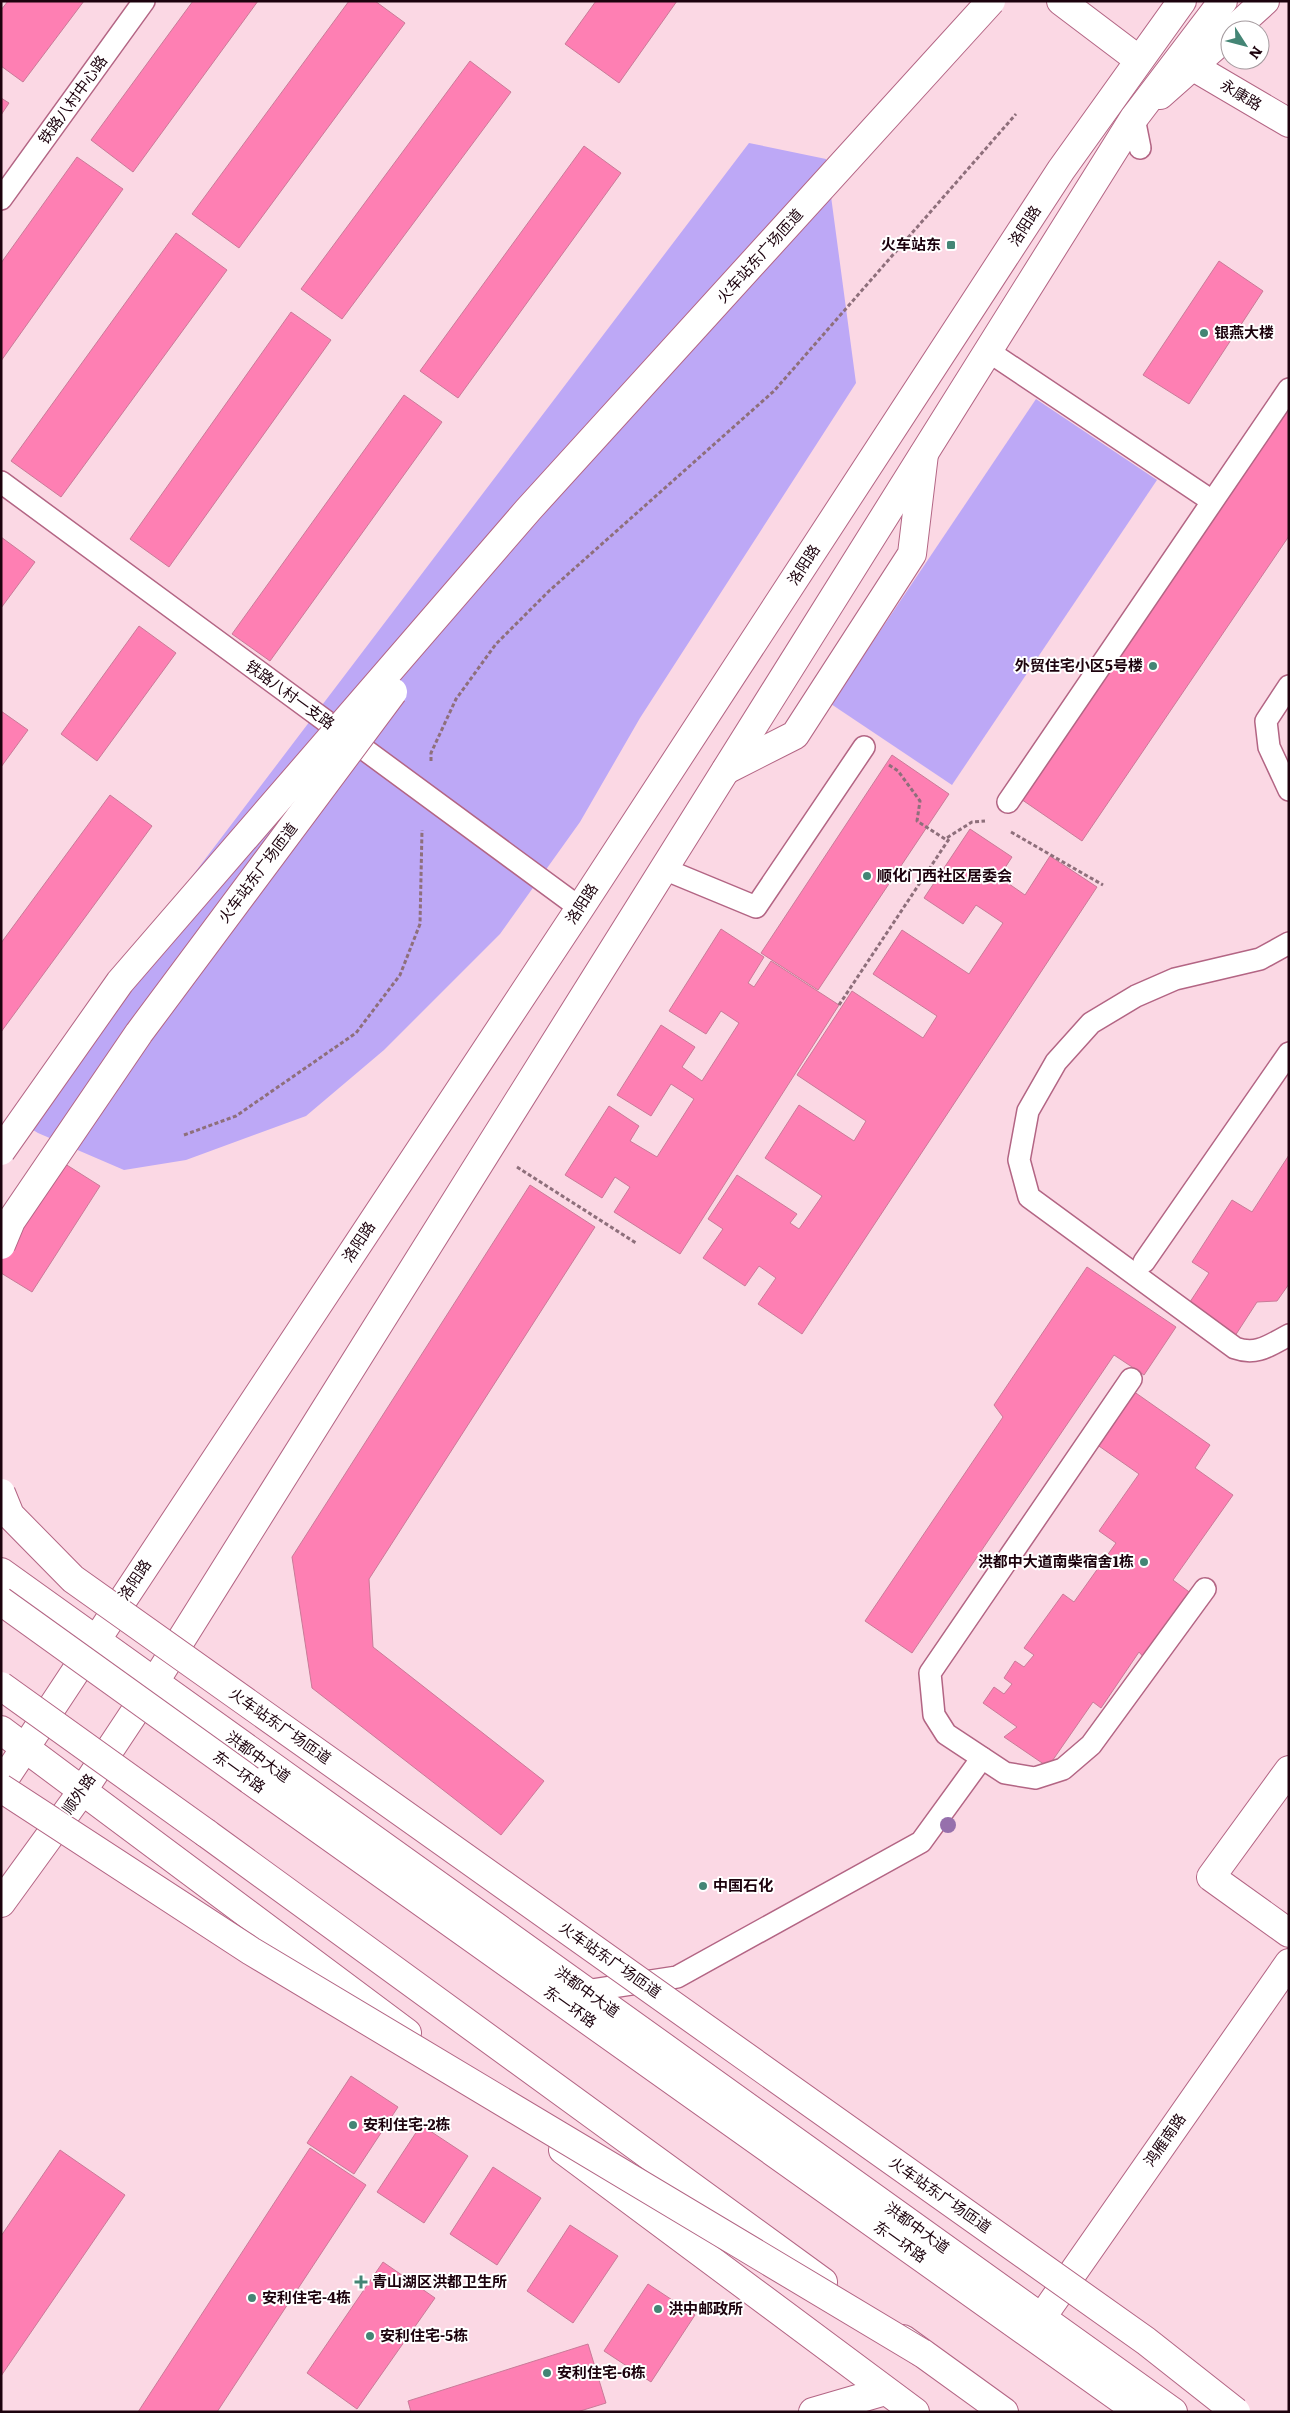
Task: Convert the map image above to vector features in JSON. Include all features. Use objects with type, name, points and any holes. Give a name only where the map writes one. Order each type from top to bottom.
[{"type":"main road","name":"火车站东广场匝道","points":[[1,1151],[120,982],[528,510],[991,1]]},
{"type":"main road","points":[[1061,1],[1139,60]]},
{"type":"main road","name":"洛阳路","points":[[1139,60],[1164,1]]},
{"type":"main road","name":"洛阳路","points":[[25,1748],[580,908],[1056,178],[1182,1]]},
{"type":"main road","points":[[154,1683],[1134,118],[1223,1]]},
{"type":"main road","points":[[1244,20],[1265,1]]},
{"type":"main road","points":[[1134,118],[1220,42]]},
{"type":"main road","name":"永康路","points":[[1192,66],[1289,123]]},
{"type":"main road","points":[[726,770],[795,735],[912,554],[924,454]]},
{"type":"main road","name":"火车站东广场匝道","points":[[1,1245],[11,1221],[139,1033],[528,510]]},
{"type":"main road","name":"火车站东广场匝道","points":[[1,1493],[10,1515],[73,1579],[1146,2340],[1236,2412]]},
{"type":"main road","name":"洪都中大道","points":[[1,1572],[1174,2412]]},
{"type":"main road","name":"东一环路","points":[[1,1601],[1139,2412]]},
{"type":"main road","name":"顺外路","points":[[1,1903],[83,1790],[154,1683]]},
{"type":"main road","points":[[1,1686],[1004,2412]]},
{"type":"main road","points":[[1,1730],[915,2412]]},
{"type":"main road","points":[[25,1748],[1,1786],[251,1951],[922,2354]]},
{"type":"main road","points":[[1289,1770],[1211,1878],[1289,1933]]},
{"type":"main road","name":"鸿雁南路","points":[[1042,2318],[1289,1963]]},
{"type":"main road","points":[[813,2412],[885,2391]]},
{"type":"lane","name":"铁路八村中心路","points":[[1,199],[144,1]]},
{"type":"lane","points":[[1134,118],[1140,148]]},
{"type":"lane","points":[[988,351],[1212,501]]},
{"type":"lane","points":[[1008,802],[1289,389]]},
{"type":"lane","name":"铁路八村一支路","points":[[1,482],[580,908]]},
{"type":"lane","points":[[1289,686],[1266,721],[1269,746],[1289,790]]},
{"type":"lane","points":[[664,869],[756,907],[864,747]]},
{"type":"lane","points":[[1289,943],[1260,959],[1175,979],[1136,996],[1091,1023],[1056,1062],[1028,1111],[1019,1160],[1029,1197],[1235,1348],[1247,1352],[1260,1349],[1289,1334]]},
{"type":"lane","points":[[1144,1262],[1289,1054]]},
{"type":"lane","points":[[1131,1379],[930,1673],[934,1715],[946,1734],[1005,1773],[1035,1778],[1062,1769],[1091,1745],[1205,1589]]},
{"type":"lane","points":[[586,1991],[677,1977],[921,1842],[982,1758]]},
{"type":"path","points":[[184,1135],[236,1116],[356,1033],[400,975],[420,924],[420,847],[432,754],[456,699],[496,644],[571,572],[774,391],[1016,114]]},
{"type":"path","points":[[864,747],[898,771],[920,801],[918,820],[946,839],[949,838]]},
{"type":"path","points":[[839,1005],[949,838],[972,822],[988,821]]},
{"type":"path","points":[[1010,831],[1103,885]]},
{"type":"path","points":[[489,1149],[636,1243]]},
{"type":"shaded area","points":[[749,143],[826,159],[856,383],[640,718],[580,822],[500,934],[384,1050],[306,1116],[186,1160],[124,1170],[38,1133],[10,1116]]},
{"type":"shaded area","points":[[1036,399],[1157,480],[952,785],[831,704]]},
{"type":"building","points":[[8,1],[84,1],[23,82],[1,66],[1,10]]},
{"type":"building","points":[[193,1],[258,1],[133,172],[91,140]]},
{"type":"building","points":[[349,1],[375,1],[405,23],[239,248],[192,214]]},
{"type":"building","points":[[596,1],[677,1],[619,83],[565,44]]},
{"type":"building","points":[[470,61],[511,92],[342,319],[301,289]]},
{"type":"building","points":[[1,98],[9,103],[1,115]]},
{"type":"building","points":[[584,146],[621,173],[458,398],[420,371]]},
{"type":"building","points":[[77,157],[123,189],[1,361],[1,263]]},
{"type":"building","points":[[176,233],[227,270],[61,497],[11,461]]},
{"type":"building","name":"银燕大楼","points":[[1219,261],[1263,291],[1189,404],[1143,375]]},
{"type":"building","points":[[291,312],[331,340],[169,567],[130,539]]},
{"type":"building","points":[[404,395],[442,422],[270,661],[232,634]]},
{"type":"building","name":"外贸住宅小区5号楼","points":[[1289,398],[1289,536],[1082,841],[1018,797]]},
{"type":"building","points":[[1,537],[35,562],[1,608]]},
{"type":"building","points":[[139,626],[176,653],[97,761],[61,734]]},
{"type":"building","points":[[1,711],[28,730],[1,767]]},
{"type":"building","points":[[892,755],[949,794],[818,990],[761,953]]},
{"type":"building","points":[[110,795],[152,826],[1,1032],[1,943]]},
{"type":"building","points":[[970,829],[1012,857],[999,877],[1025,895],[1050,856],[1097,887],[802,1334],[758,1304],[776,1278],[759,1266],[745,1286],[703,1258],[723,1229],[708,1219],[737,1175],[797,1214],[790,1223],[799,1229],[822,1196],[765,1158],[799,1105],[854,1141],[866,1121],[797,1075],[852,991],[923,1038],[937,1016],[873,974],[902,930],[969,974],[1003,923],[976,905],[963,924],[924,898]]},
{"type":"building","points":[[721,929],[764,957],[748,983],[754,987],[771,961],[839,1005],[680,1254],[614,1212],[630,1187],[615,1177],[602,1198],[565,1175],[609,1106],[639,1126],[630,1141],[657,1157],[694,1099],[671,1084],[651,1116],[617,1095],[661,1025],[695,1047],[682,1067],[702,1081],[739,1023],[721,1011],[706,1034],[669,1011]]},
{"type":"building","points":[[1289,1155],[1289,1284],[1277,1301],[1257,1302],[1233,1339],[1186,1308],[1209,1273],[1192,1262],[1232,1200],[1252,1212]]},
{"type":"building","points":[[62,1162],[100,1186],[32,1292],[1,1273],[1,1257]]},
{"type":"building","points":[[530,1185],[595,1227],[369,1579],[373,1647],[544,1781],[501,1835],[312,1688],[292,1557]]},
{"type":"building","name":"洪都中大道南柴宿舍1栋","points":[[1087,1267],[1176,1327],[1144,1375],[1114,1355],[912,1653],[865,1621],[1003,1417],[994,1405]]},
{"type":"building","name":"洪都中大道南柴宿舍1栋","points":[[1133,1391],[1210,1445],[1195,1468],[1233,1495],[1173,1580],[1192,1594],[1146,1660],[1139,1652],[1101,1708],[1093,1702],[1048,1767],[1004,1737],[1017,1727],[983,1703],[994,1687],[1004,1694],[1012,1684],[1004,1678],[1015,1661],[1024,1667],[1034,1655],[1024,1648],[1063,1594],[1074,1602],[1116,1543],[1099,1531],[1139,1474],[1096,1444]]},
{"type":"building","name":"安利住宅-2栋","points":[[351,2076],[398,2107],[354,2174],[307,2143]]},
{"type":"building","points":[[421,2125],[468,2156],[424,2223],[377,2192]]},
{"type":"building","name":"安利住宅-4栋","points":[[310,2148],[366,2185],[217,2412],[138,2412]]},
{"type":"building","points":[[60,2150],[125,2195],[1,2376],[1,2236]]},
{"type":"building","points":[[493,2167],[541,2198],[497,2265],[450,2234]]},
{"type":"building","points":[[570,2225],[618,2256],[573,2323],[527,2291]]},
{"type":"building","name":"安利住宅-5栋","points":[[383,2262],[435,2298],[357,2409],[307,2373]]},
{"type":"building","points":[[648,2284],[695,2315],[651,2382],[604,2351]]},
{"type":"building","name":"安利住宅-6栋","points":[[588,2344],[606,2403],[577,2412],[411,2412],[408,2401]]},
{"type":"place","name":"火车站东","points":[[951,245]]},
{"type":"place","name":"银燕大楼","points":[[1204,333]]},
{"type":"place","name":"外贸住宅小区5号楼","points":[[1153,666]]},
{"type":"place","name":"顺化门西社区居委会","points":[[867,876]]},
{"type":"place","name":"洪都中大道南柴宿舍1栋","points":[[1144,1562]]},
{"type":"place","name":"中国石化","points":[[703,1886]]},
{"type":"place","name":"安利住宅-2栋","points":[[353,2125]]},
{"type":"place","name":"青山湖区洪都卫生所","points":[[361,2282]]},
{"type":"place","name":"安利住宅-4栋","points":[[252,2298]]},
{"type":"place","name":"洪中邮政所","points":[[658,2309]]},
{"type":"place","name":"安利住宅-5栋","points":[[370,2336]]},
{"type":"place","name":"安利住宅-6栋","points":[[547,2373]]}]
